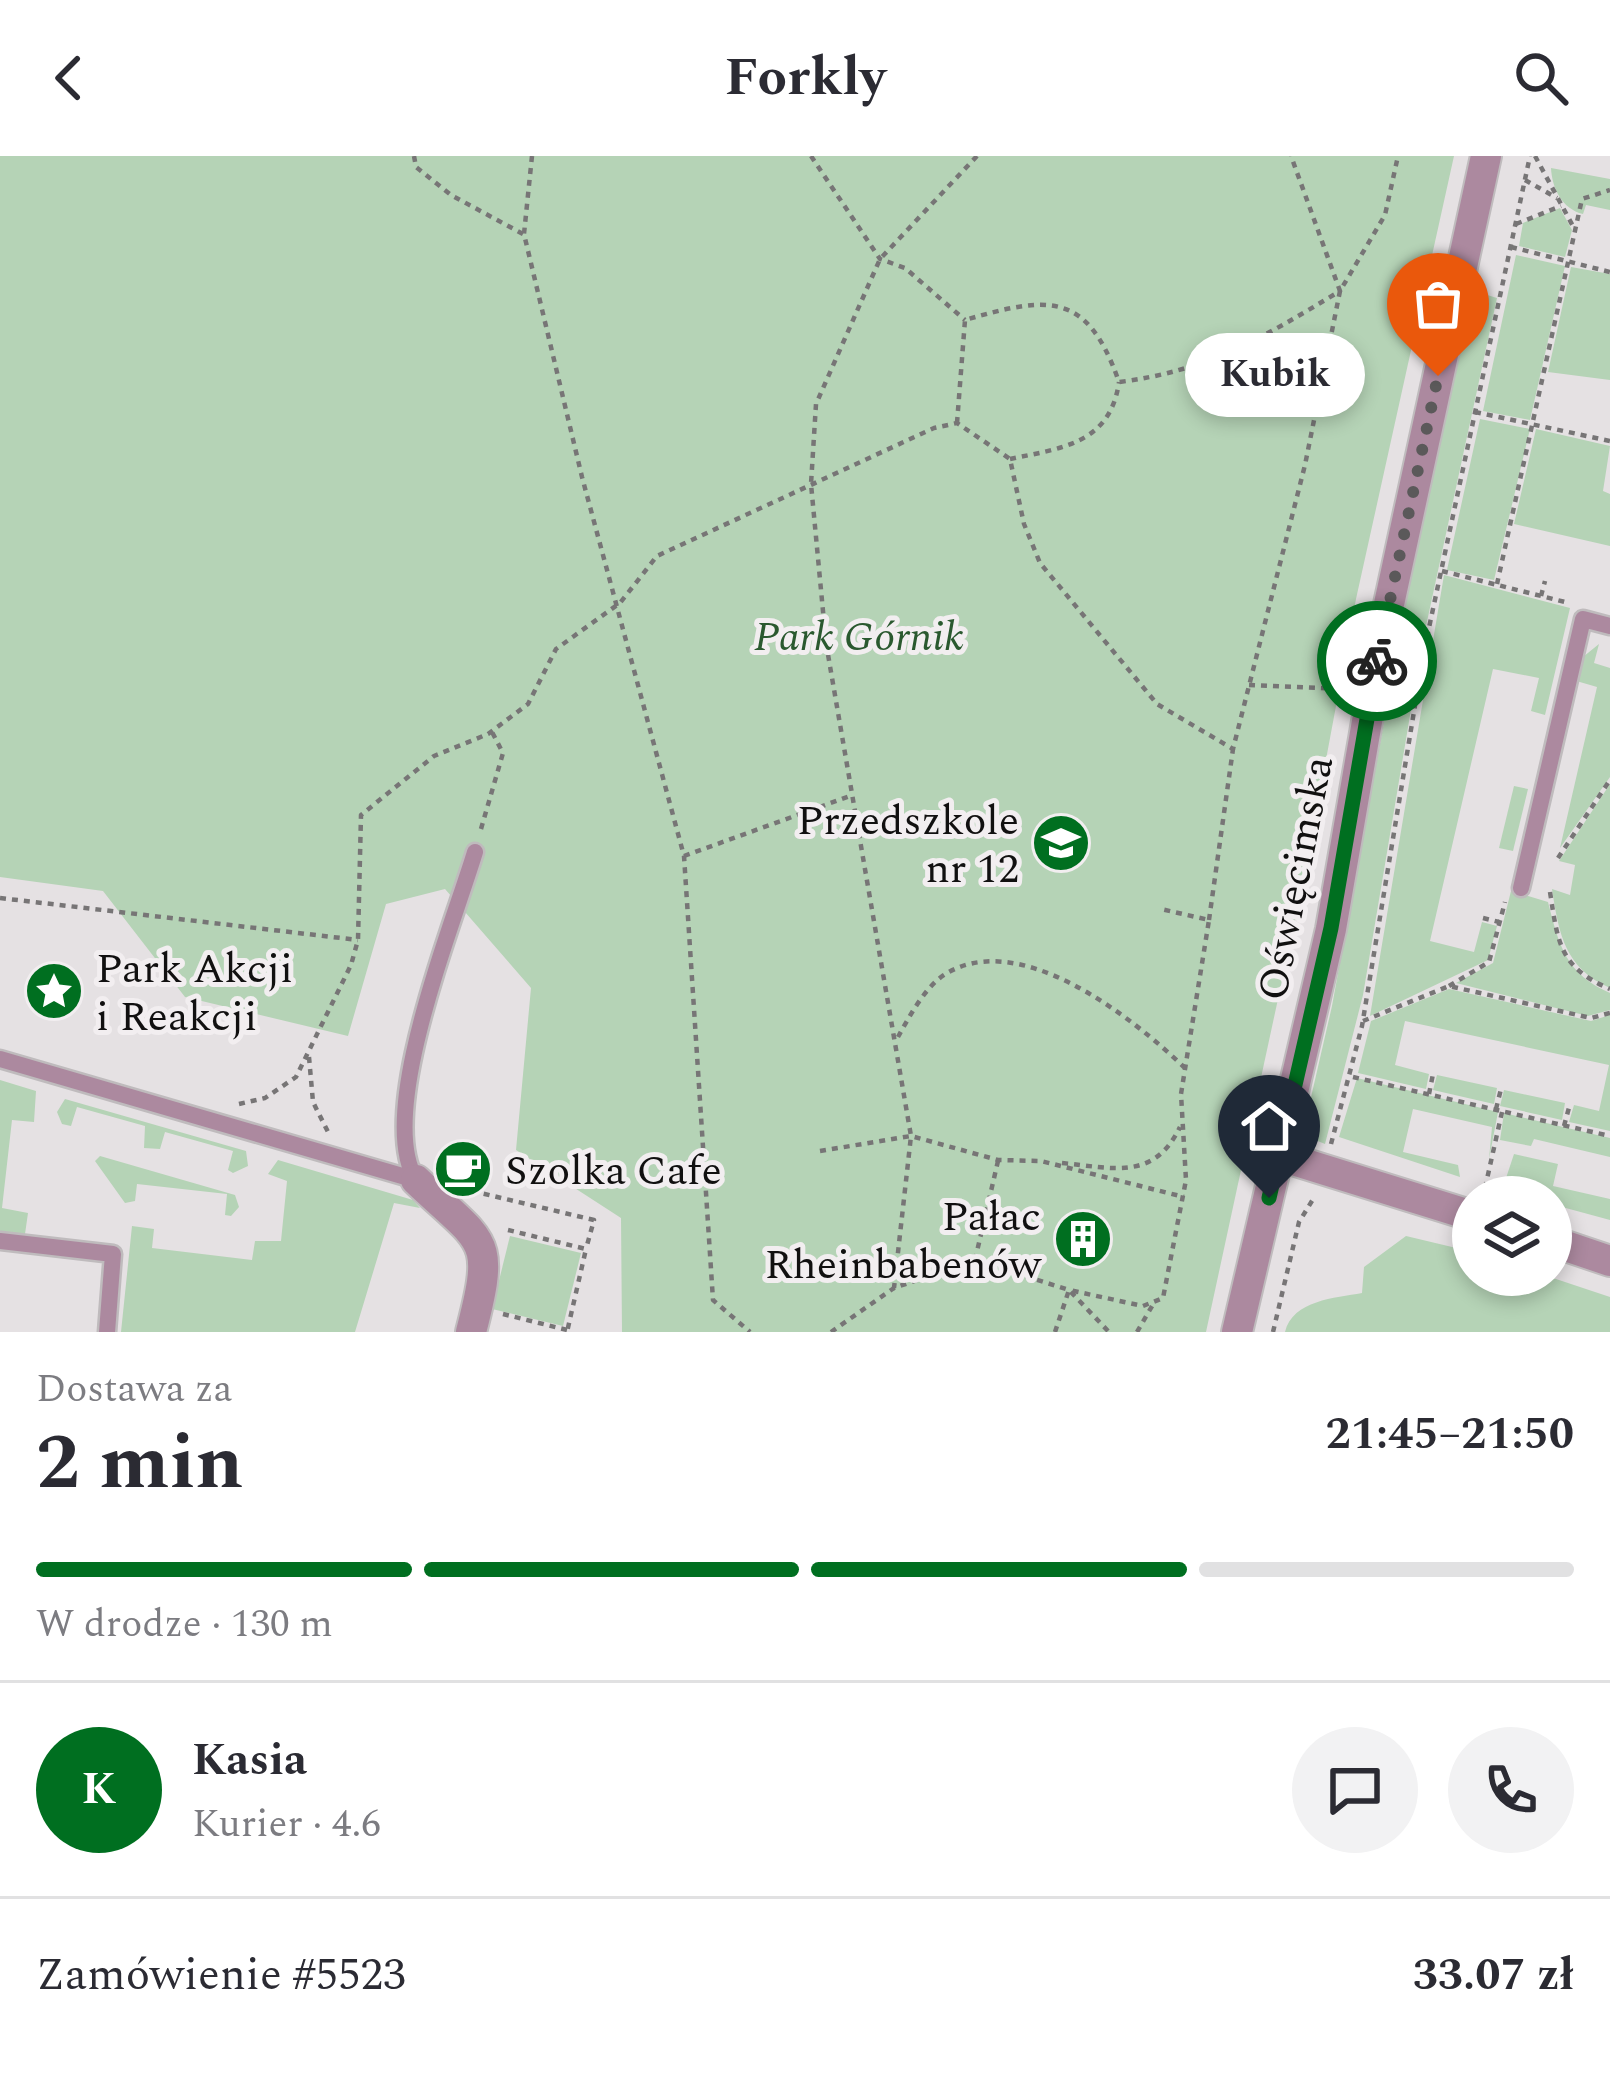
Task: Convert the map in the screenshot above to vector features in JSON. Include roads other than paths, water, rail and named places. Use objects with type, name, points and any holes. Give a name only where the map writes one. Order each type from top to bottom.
[{"type":"street","name":"Oświęcimska","points":[[1237,1332],[1331,928],[1381,641],[1486,156]]},
{"type":"street","points":[[1280,1156],[1452,1199]]},
{"type":"street","points":[[416,1180],[484,1251],[488,1271],[474,1320]]},
{"type":"street","points":[[1572,1248],[1610,1261]]},
{"type":"lane","points":[[1515,888],[1583,619],[1610,626]]},
{"type":"lane","points":[[416,1180],[402,1152],[404,1090],[475,852]]},
{"type":"lane","points":[[0,1059],[416,1180]]},
{"type":"lane","points":[[0,1241],[112,1254],[107,1332]]},
{"type":"place","name":"Kubik","points":[[1438,376]]},
{"type":"place","name":"Przedszkole nr 12","points":[[1061,843]]},
{"type":"place","name":"Park Akcji i Reakcji","points":[[54,991]]},
{"type":"place","name":"Szolka Cafe","points":[[463,1169]]},
{"type":"place","name":"Pałac Rheinbabenów","points":[[1083,1239]]},
{"type":"park label","name":"Park Górnik","points":[[859,635]]}]
